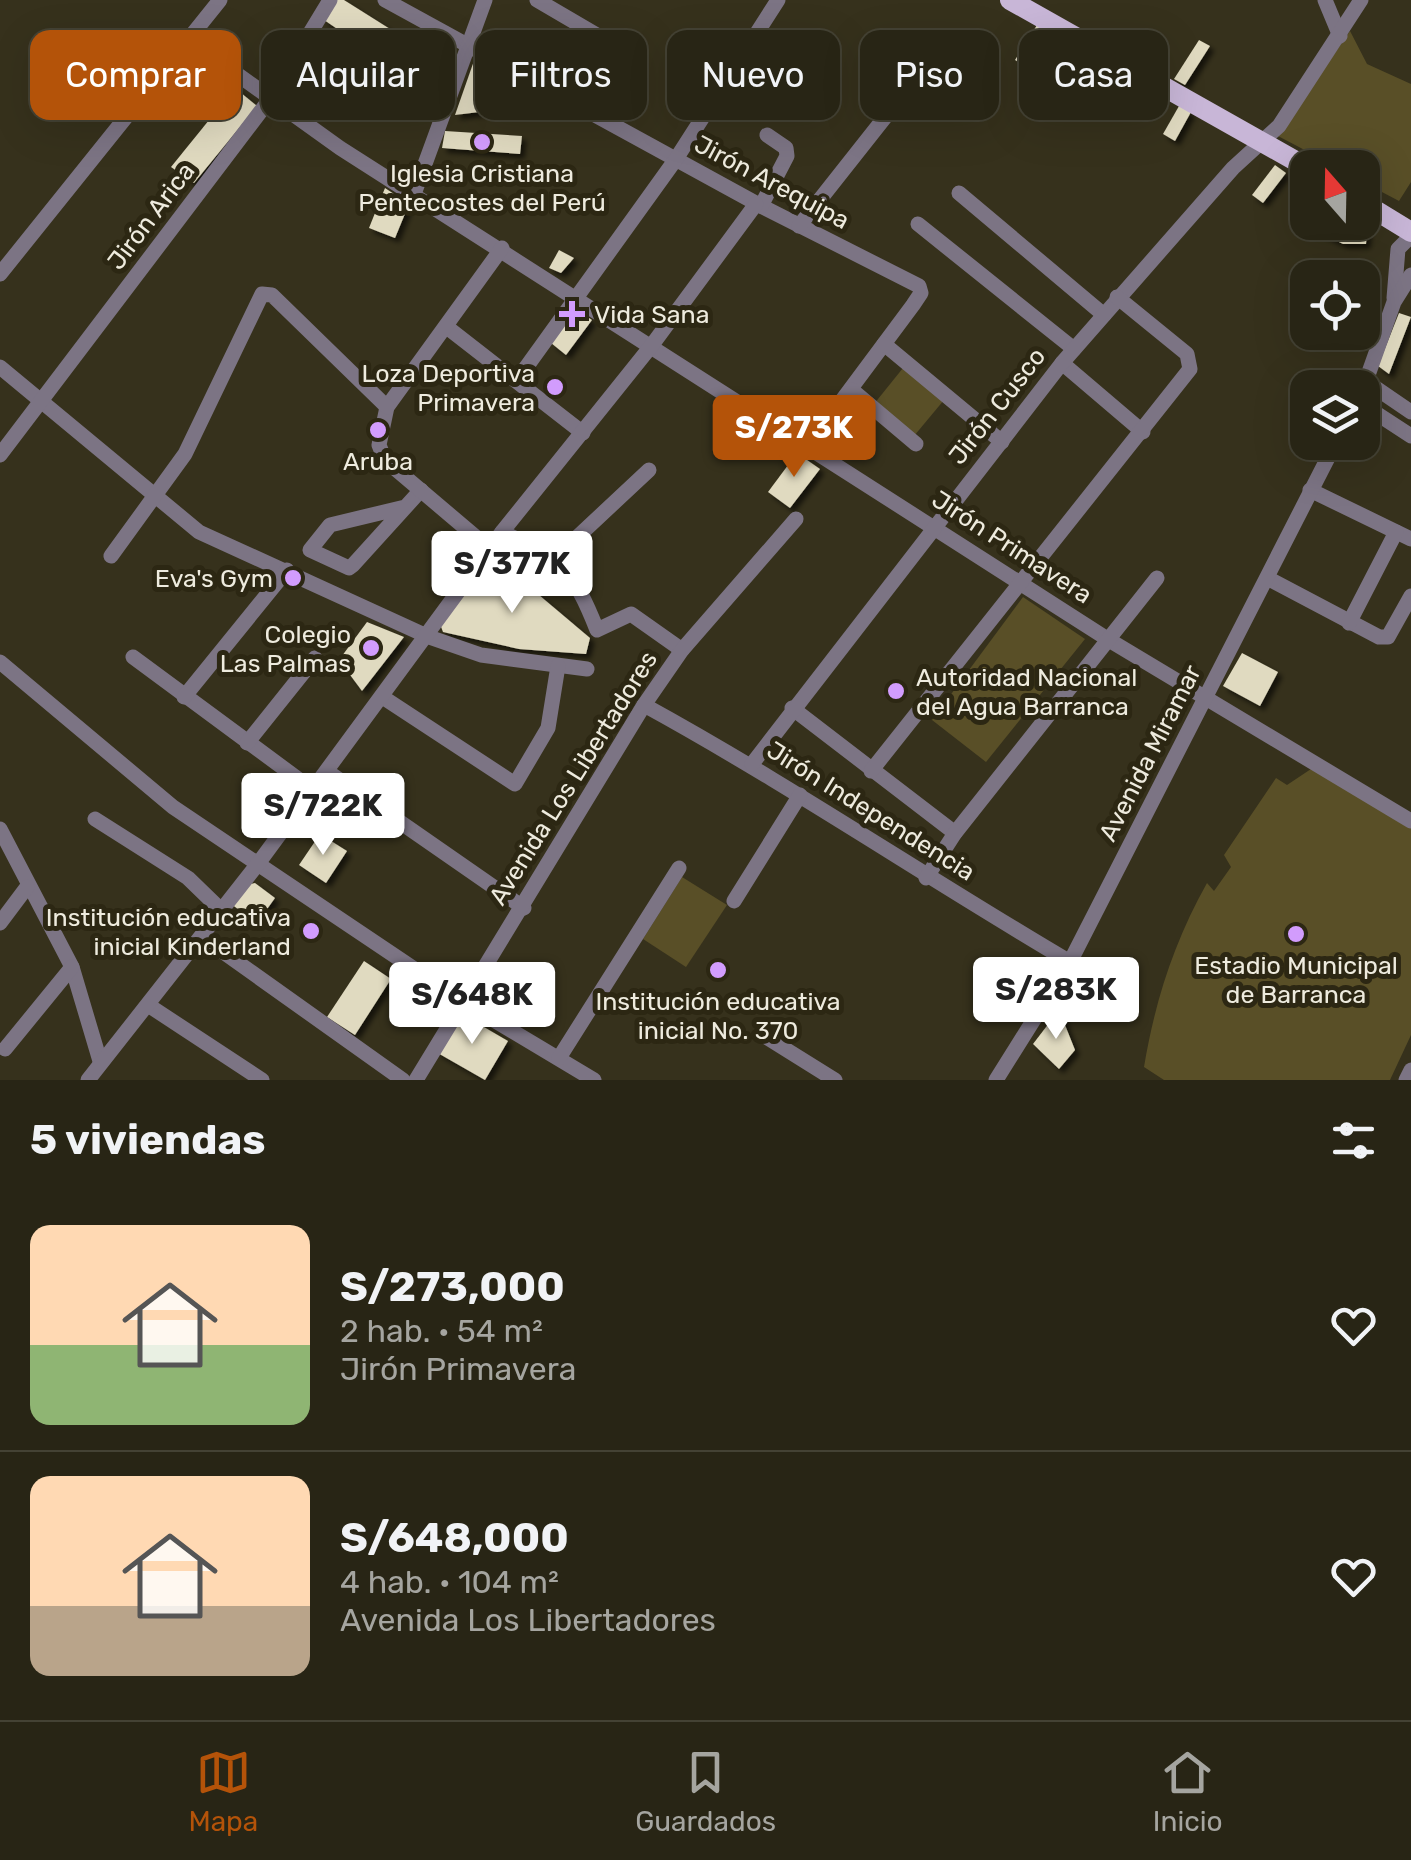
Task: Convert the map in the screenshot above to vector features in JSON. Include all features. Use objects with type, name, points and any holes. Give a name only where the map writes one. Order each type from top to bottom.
[{"type":"main road","points":[[1010,0],[1290,157]]},
{"type":"main road","points":[[1380,214],[1411,234]]},
{"type":"street","points":[[199,30],[220,0]]},
{"type":"street","name":"Jirón Arica","points":[[312,30],[330,0]]},
{"type":"street","name":"Jirón Arequipa","points":[[385,0],[759,205],[920,286],[921,293],[884,344]]},
{"type":"street","points":[[414,194],[485,0]]},
{"type":"street","points":[[537,0],[588,30]]},
{"type":"street","points":[[517,380],[676,160],[778,0]]},
{"type":"street","points":[[1325,0],[1340,36]]},
{"type":"street","name":"Jirón Cusco","points":[[752,764],[1062,363],[1117,297],[1279,126],[1361,0]]},
{"type":"street","name":"Jirón Arica","points":[[0,454],[261,111]]},
{"type":"street","points":[[0,274],[127,120]]},
{"type":"street","name":"Jirón Primavera","points":[[302,120],[1109,640],[1411,821]]},
{"type":"street","points":[[800,226],[883,120]]},
{"type":"street","points":[[90,1080],[100,1061],[202,938],[384,698],[502,532],[759,205],[787,156],[786,148],[767,134]]},
{"type":"street","points":[[960,193],[1104,315]]},
{"type":"street","points":[[918,224],[1074,349]]},
{"type":"street","points":[[1394,302],[1398,249],[1411,234]]},
{"type":"street","points":[[490,549],[385,460],[378,445],[387,407],[448,328],[502,248]]},
{"type":"street","points":[[1370,370],[1394,302],[1411,275]]},
{"type":"street","points":[[111,556],[185,454],[262,294],[272,295],[387,407]]},
{"type":"street","points":[[872,771],[1190,369],[1192,360],[1117,297]]},
{"type":"street","points":[[448,328],[583,433]]},
{"type":"street","points":[[808,446],[884,344],[1002,442]]},
{"type":"street","points":[[1062,363],[1143,432]]},
{"type":"street","points":[[0,367],[200,532],[429,637],[481,655],[587,669]]},
{"type":"street","points":[[852,390],[916,444]]},
{"type":"street","points":[[1380,396],[1411,412]]},
{"type":"street","points":[[1380,416],[1411,436]]},
{"type":"street","name":"Avenida Miramar","points":[[996,1080],[1070,962],[1326,460]]},
{"type":"street","points":[[556,558],[649,470]]},
{"type":"street","points":[[405,507],[330,525],[310,550],[349,568],[405,507],[420,490]]},
{"type":"street","points":[[1310,490],[1404,535],[1350,622]]},
{"type":"street","name":"Avenida Los Libertadores","points":[[416,1080],[644,705],[682,650],[796,519]]},
{"type":"street","points":[[502,532],[556,558],[578,583],[597,630],[631,614],[682,650]]},
{"type":"street","points":[[184,698],[287,570]]},
{"type":"street","points":[[926,878],[956,833],[1157,578]]},
{"type":"street","points":[[1269,578],[1350,622],[1388,637],[1411,596]]},
{"type":"street","points":[[133,657],[313,790]]},
{"type":"street","points":[[247,743],[315,658]]},
{"type":"street","points":[[0,662],[173,807],[462,1001],[594,1080]]},
{"type":"street","points":[[384,698],[515,784],[548,728],[558,666]]},
{"type":"street","name":"Jirón Independencia","points":[[644,705],[752,764],[926,878],[1070,962]]},
{"type":"street","points":[[792,708],[956,833]]},
{"type":"street","points":[[328,772],[524,908]]},
{"type":"street","points":[[734,901],[800,795]]},
{"type":"street","points":[[95,819],[188,878],[221,910]]},
{"type":"street","points":[[0,829],[72,967],[100,1061]]},
{"type":"street","points":[[559,1058],[680,868]]},
{"type":"street","points":[[0,924],[28,886]]},
{"type":"street","points":[[202,938],[404,1080]]},
{"type":"street","points":[[5,1049],[72,967]]},
{"type":"street","points":[[148,1005],[262,1080]]},
{"type":"street","points":[[766,1037],[835,1080]]},
{"type":"street","points":[[1406,1080],[1411,1070]]},
{"type":"shaded area","points":[[1350,31],[1367,64],[1411,84],[1411,182],[1399,201],[1380,191],[1380,150],[1305,150],[1278,136]]},
{"type":"shaded area","points":[[903,368],[944,400],[914,436],[874,404]]},
{"type":"shaded area","points":[[1023,597],[1085,639],[986,762],[932,720]]},
{"type":"shaded area","name":"Estadio Municipal de Barranca","points":[[1311,769],[1411,825],[1411,1035],[1390,1080],[1164,1080],[1144,1067],[1167,972],[1195,905],[1207,883],[1214,891],[1231,867],[1224,855],[1276,778],[1287,785]]},
{"type":"shaded area","points":[[682,877],[727,905],[686,967],[643,939]]},
{"type":"building","points":[[336,0],[344,0],[392,30],[339,30],[324,20]]},
{"type":"building","points":[[1199,40],[1210,46],[1185,85],[1174,79]]},
{"type":"building","points":[[475,58],[475,113],[455,115]]},
{"type":"building","points":[[241,93],[257,106],[194,183],[171,167],[209,120],[241,120]]},
{"type":"building","points":[[1179,106],[1191,112],[1175,141],[1163,134]]},
{"type":"building","name":"Iglesia Cristiana Pentecostes del Perú","points":[[445,131],[522,136],[520,154],[442,148]]},
{"type":"building","points":[[1275,165],[1286,173],[1263,203],[1252,195]]},
{"type":"building","points":[[385,188],[409,204],[395,238],[369,228]]},
{"type":"building","points":[[1335,240],[1366,240],[1366,244]]},
{"type":"building","points":[[559,250],[574,258],[561,273],[549,268]]},
{"type":"building","points":[[1399,313],[1411,317],[1389,374],[1378,366]]},
{"type":"building","points":[[583,314],[592,320],[566,355],[551,343],[572,315]]},
{"type":"building","points":[[797,453],[820,469],[790,508],[768,492]]},
{"type":"building","points":[[494,557],[590,638],[586,654],[519,649],[443,632],[440,624]]},
{"type":"building","name":"Colegio Las Palmas","points":[[367,622],[404,637],[362,691],[339,660]]},
{"type":"building","points":[[1242,653],[1278,672],[1260,706],[1223,686]]},
{"type":"building","points":[[320,834],[347,851],[326,883],[299,865]]},
{"type":"building","points":[[255,883],[275,898],[257,923],[231,904],[246,885]]},
{"type":"building","points":[[364,961],[391,979],[355,1035],[327,1017]]},
{"type":"building","points":[[1059,1010],[1075,1050],[1059,1069],[1033,1044]]},
{"type":"building","points":[[465,1016],[508,1041],[485,1080],[436,1052],[455,1021]]},
{"type":"place","name":"Iglesia Cristiana Pentecostes del Perú","points":[[482,142]]},
{"type":"place","name":"Vida Sana","points":[[572,314]]},
{"type":"place","name":"Loza Deportiva Primavera","points":[[555,387]]},
{"type":"place","name":"Aruba","points":[[378,430]]},
{"type":"place","name":"Eva's Gym","points":[[293,578]]},
{"type":"place","name":"Colegio Las Palmas","points":[[371,648]]},
{"type":"place","name":"Autoridad Nacional del Agua Barranca","points":[[896,691]]},
{"type":"place","name":"Institución educativa inicial Kinderland","points":[[311,931]]},
{"type":"place","name":"Estadio Municipal de Barranca","points":[[1296,934]]},
{"type":"place","name":"Institución educativa inicial No. 370","points":[[718,970]]}]
